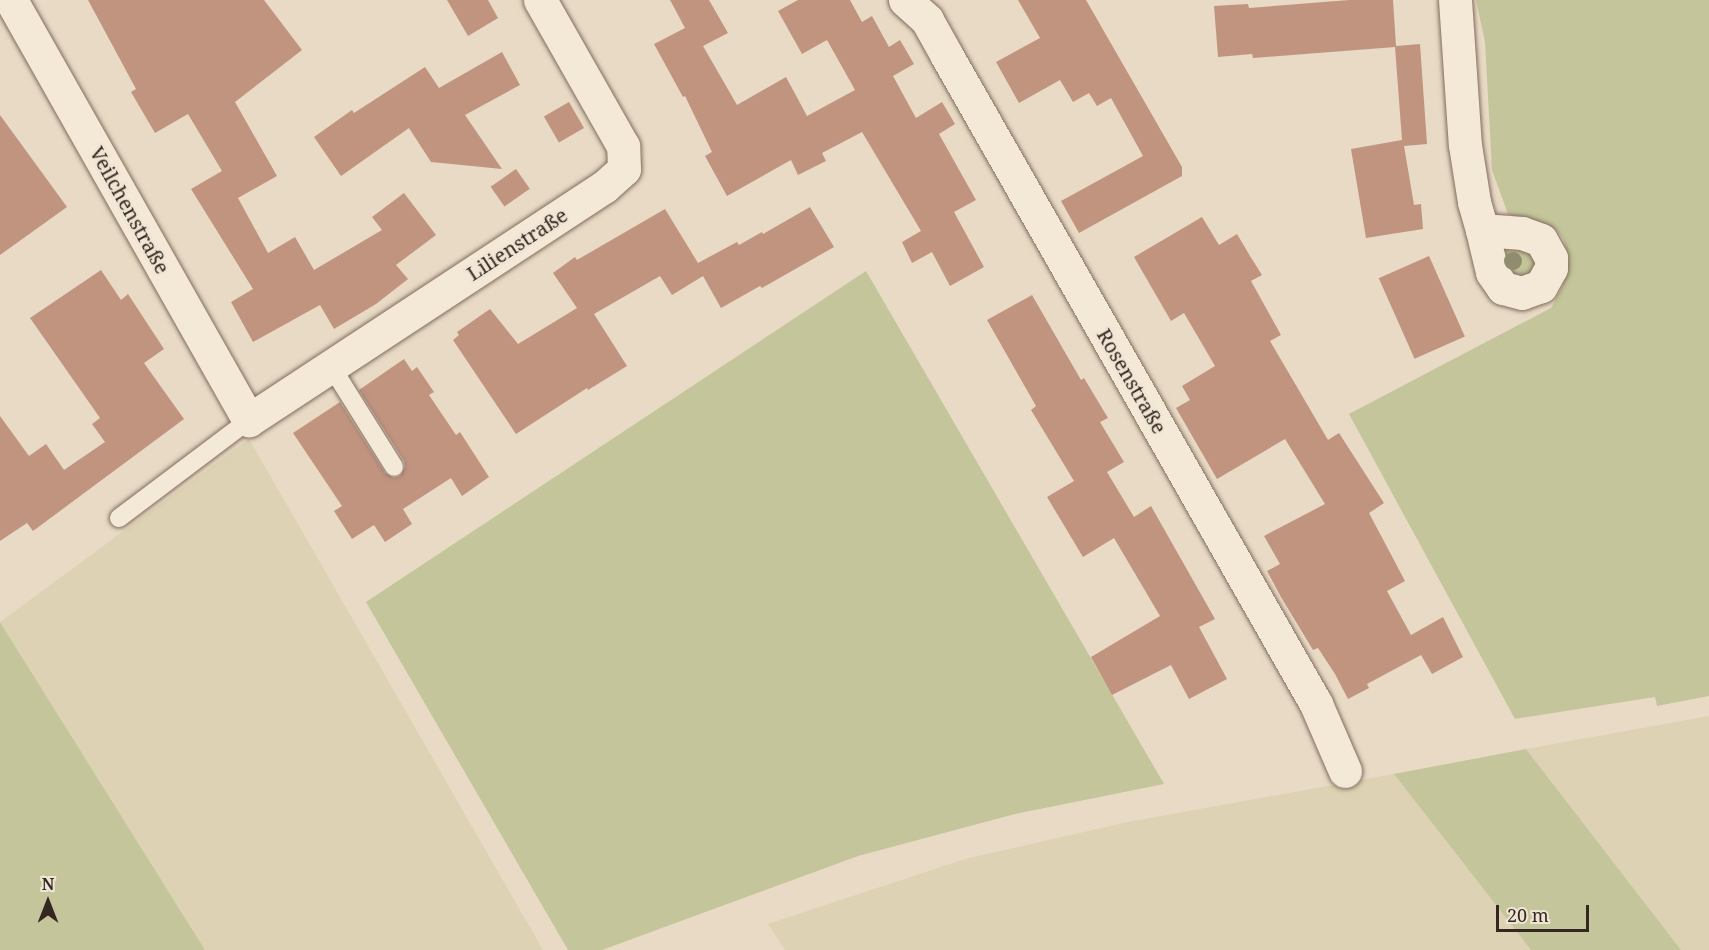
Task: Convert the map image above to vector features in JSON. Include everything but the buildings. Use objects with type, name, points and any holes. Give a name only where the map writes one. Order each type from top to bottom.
[{"type":"street","name":"Veilchenstraße","points":[[11,0],[249,420]]},
{"type":"street","name":"Lilienstraße","points":[[249,420],[604,187],[624,170],[623,146],[540,0]]},
{"type":"street","name":"Rosenstraße","points":[[905,0],[927,20],[1316,704],[1345,771]]},
{"type":"street","points":[[1455,0],[1465,145],[1472,193],[1482,230]]},
{"type":"lane","points":[[331,366],[394,466]]},
{"type":"lane","points":[[119,518],[249,420]]},
{"type":"shaded area","points":[[249,439],[543,950],[205,950],[0,622]]},
{"type":"shaded area","points":[[1709,716],[1709,950],[1681,950],[1526,749]]},
{"type":"shaded area","points":[[1394,774],[1531,950],[785,950],[768,924],[965,859],[1128,822]]},
{"type":"green space","points":[[1476,0],[1709,0],[1709,696],[1657,706],[1655,697],[1515,719],[1349,414],[1551,308],[1563,286],[1567,252],[1563,238],[1555,229],[1508,214],[1492,170],[1485,42]]},
{"type":"green space","points":[[1529,245],[1538,272],[1510,278],[1503,256],[1511,247]]},
{"type":"green space","points":[[866,271],[1164,784],[1015,814],[858,856],[602,950],[568,950],[366,602]]},
{"type":"green space","points":[[0,622],[205,950],[0,950]]},
{"type":"green space","points":[[1526,749],[1681,950],[1531,950],[1394,774]]}]
